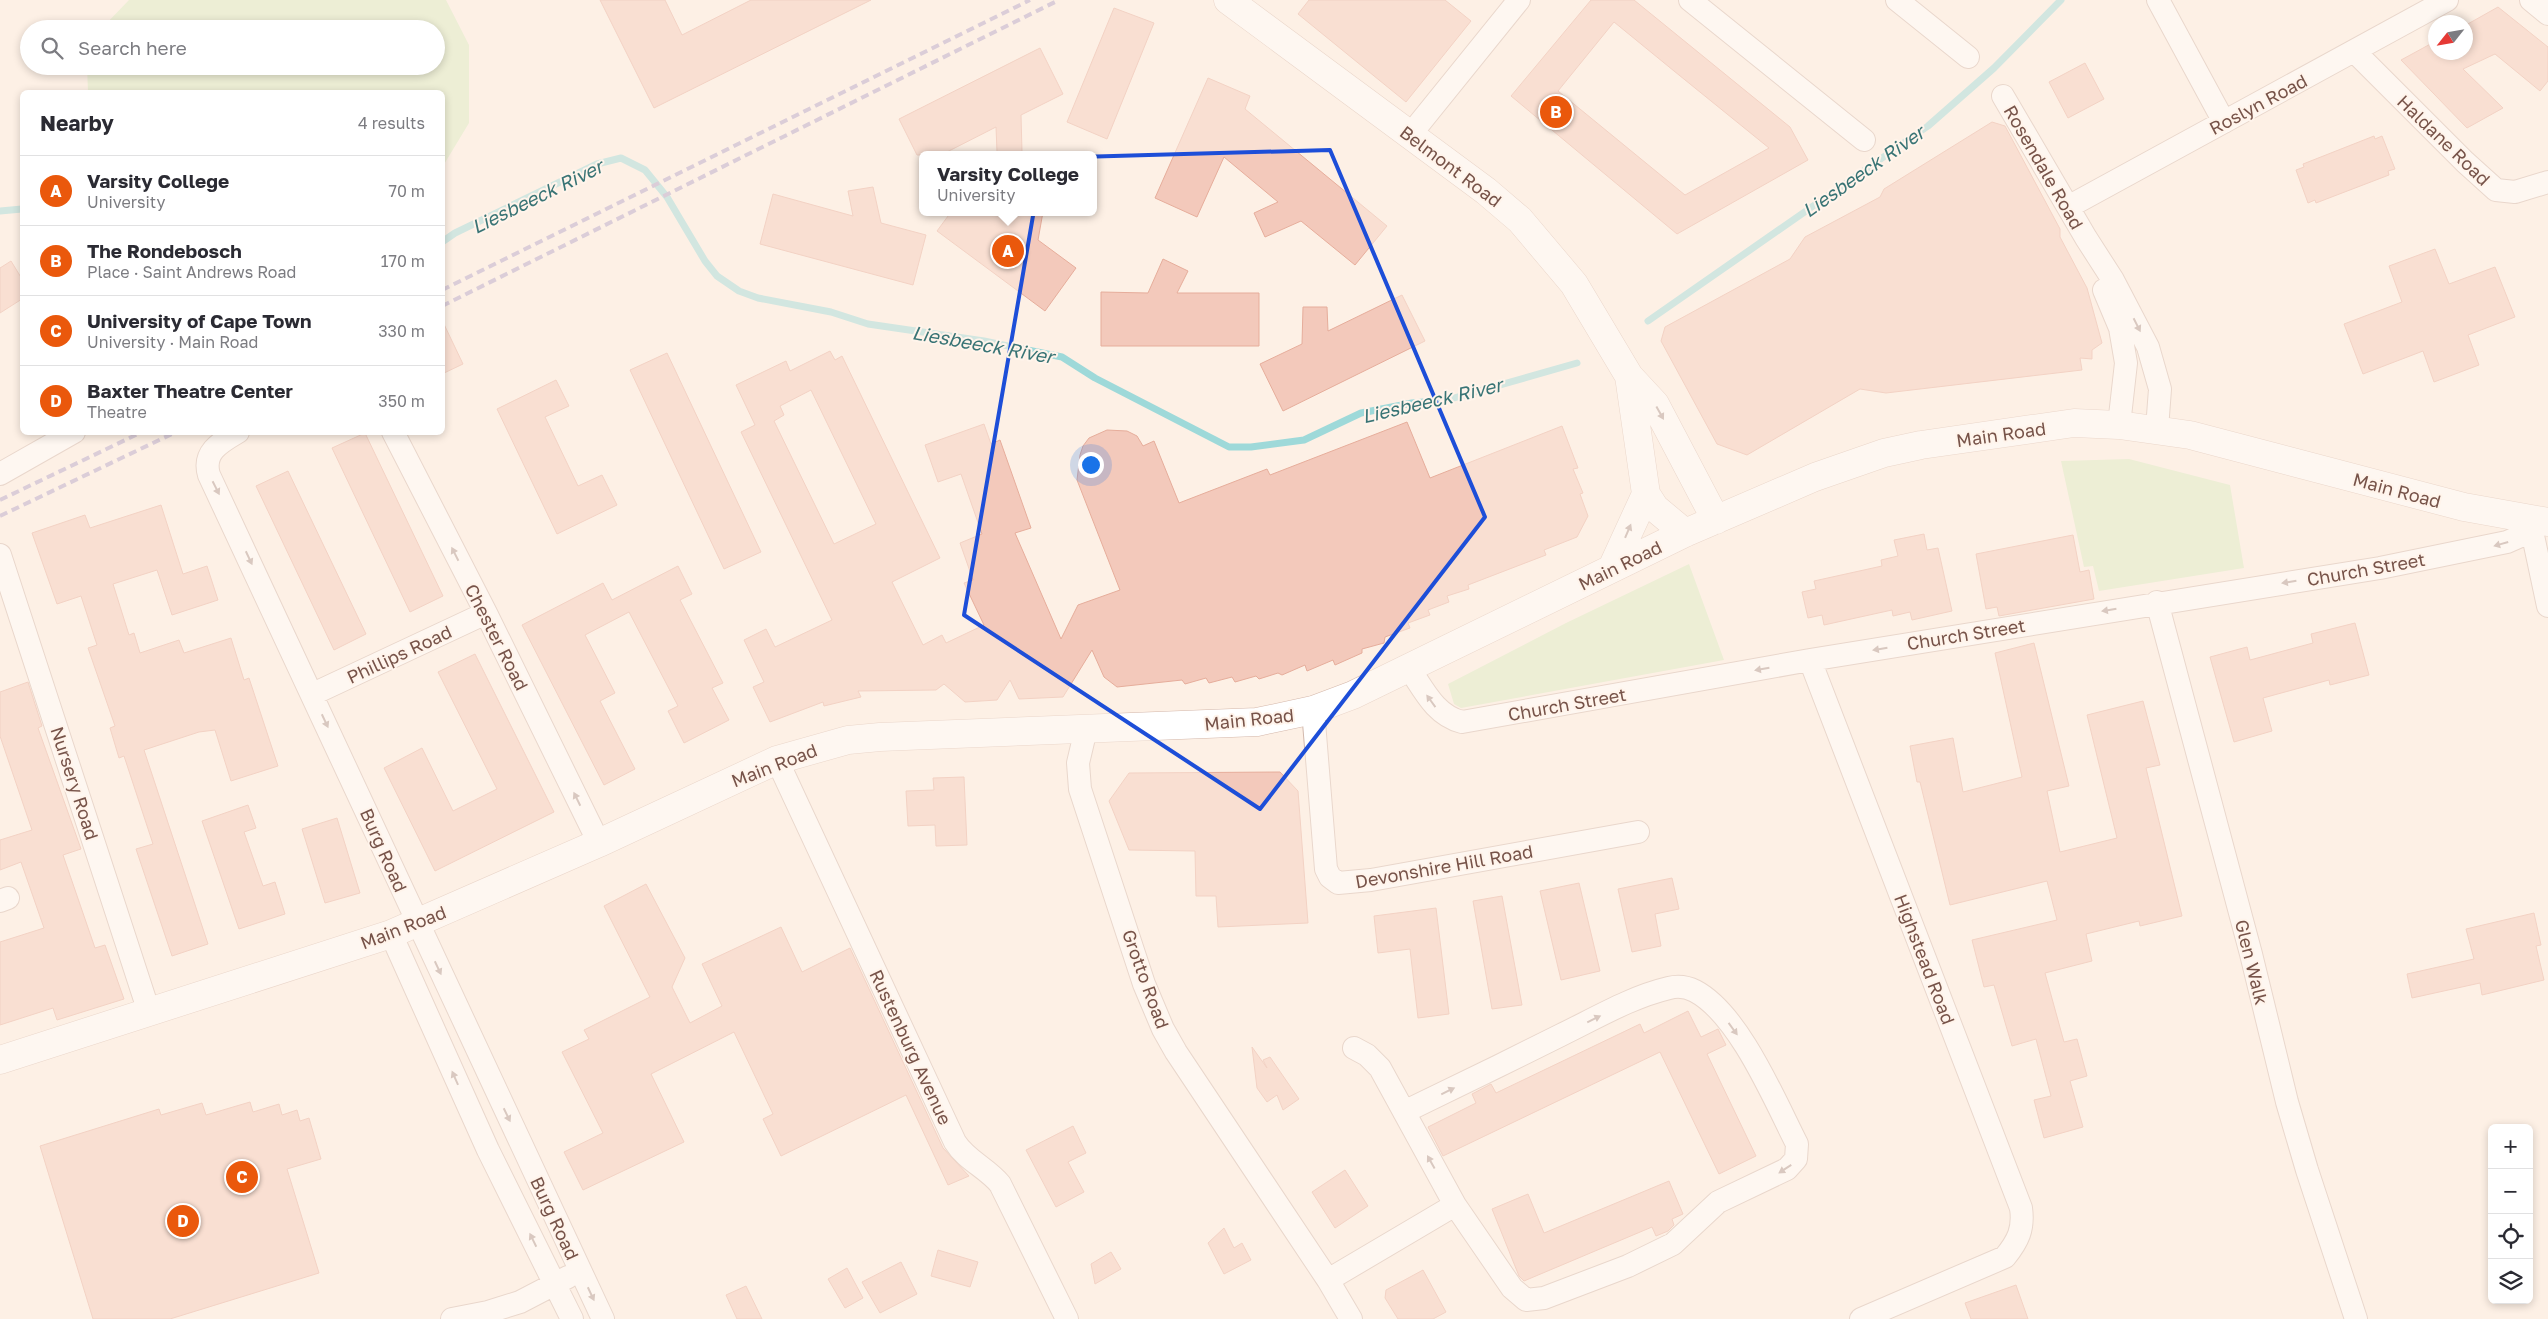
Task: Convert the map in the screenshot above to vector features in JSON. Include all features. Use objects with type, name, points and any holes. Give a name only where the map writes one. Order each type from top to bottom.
[{"type":"main road","name":"Belmont Road","points":[[1228,0],[1410,134],[1506,208],[1542,245],[1574,284],[1629,376],[1655,404],[1716,520]]},
{"type":"main road","name":"Belmont Road","points":[[1629,376],[1636,412],[1646,494]]},
{"type":"main road","name":"Main Road","points":[[0,1060],[391,934],[599,843],[777,760],[811,749],[848,740],[872,738],[1257,722],[1313,710],[1353,695],[1686,533],[1814,477],[1884,453],[1921,445],[2074,424],[2119,425],[2157,429],[2240,447],[2464,507],[2542,525]]},
{"type":"main road","points":[[1646,494],[1655,508],[1686,533]]},
{"type":"main road","points":[[1612,568],[1646,494]]},
{"type":"street","points":[[1410,134],[1520,0]]},
{"type":"street","points":[[1690,0],[1864,140]]},
{"type":"street","points":[[1897,0],[1968,57]]},
{"type":"street","points":[[2158,0],[2224,122]]},
{"type":"street","name":"Roslyn Road","points":[[2068,207],[2447,0]]},
{"type":"street","points":[[2531,0],[2548,14]]},
{"type":"street","name":"Haldane Road","points":[[2354,52],[2464,162],[2496,190],[2516,192],[2548,182]]},
{"type":"street","name":"Rosendale Road","points":[[2003,96],[2086,238],[2113,280],[2153,359],[2160,389],[2157,429]]},
{"type":"street","name":"Rosendale Road","points":[[2086,238],[2120,328],[2124,346],[2126,364],[2119,425]]},
{"type":"street","points":[[0,474],[69,435]]},
{"type":"street","name":"Burg Road","points":[[233,435],[214,447],[207,462],[209,475],[313,694],[417,924],[603,1319]]},
{"type":"street","name":"Chester Road","points":[[395,435],[486,613],[599,843]]},
{"type":"street","points":[[2542,525],[2548,606]]},
{"type":"street","name":"Church Street","points":[[1409,668],[1440,712],[1449,719],[1462,722],[1810,660],[2157,602],[2380,568],[2491,546],[2542,525]]},
{"type":"street","name":"Nursery Road","points":[[0,555],[149,1012]]},
{"type":"street","name":"Glen Walk","points":[[2157,602],[2251,954],[2287,1102],[2307,1170],[2356,1319]]},
{"type":"street","name":"Phillips Road","points":[[313,694],[486,613]]},
{"type":"street","name":"Highstead Road","points":[[1810,660],[2021,1208],[2022,1227],[2018,1239],[2005,1257],[1861,1319]]},
{"type":"street","name":"Devonshire Hill Road","points":[[1313,710],[1326,868],[1330,877],[1338,883],[1364,881],[1638,832]]},
{"type":"street","name":"Grotto Road","points":[[1086,729],[1078,763],[1080,789],[1153,1006],[1176,1052],[1328,1280],[1351,1319]]},
{"type":"street","name":"Rustenburg Avenue","points":[[777,760],[955,1142],[964,1154],[988,1172],[1000,1184],[1066,1319]]},
{"type":"street","name":"Burg Road","points":[[391,934],[485,1143],[572,1319]]},
{"type":"street","points":[[1354,1048],[1367,1055],[1380,1068],[1454,1205],[1512,1288],[1522,1298],[1534,1300],[1662,1251],[1681,1238],[1718,1202],[1787,1169],[1796,1160],[1798,1152],[1760,1070],[1745,1045],[1723,1016],[1707,1000],[1696,991],[1680,987],[1670,988],[1628,1002],[1404,1112]]},
{"type":"street","points":[[1328,1280],[1454,1205]]},
{"type":"street","points":[[452,1319],[488,1312],[520,1302],[580,1271]]},
{"type":"highlighted area","points":[[1330,150],[1485,517],[1260,809],[964,615],[1043,158]]},
{"type":"green space","points":[[129,0],[446,0],[469,45],[469,123],[445,163],[445,90],[88,90],[87,75],[445,75],[445,20],[110,20]]},
{"type":"green space","points":[[2129,459],[2230,485],[2244,568],[2099,591],[2093,566],[2084,567],[2061,461]]},
{"type":"green space","points":[[1689,564],[1724,660],[1461,708],[1454,704],[1448,684],[1566,623]]},
{"type":"building","points":[[600,0],[665,0],[682,35],[751,0],[871,0],[654,108]]},
{"type":"building","points":[[1309,0],[1445,0],[1471,21],[1406,102],[1298,14]]},
{"type":"building","points":[[1591,0],[1634,0],[1790,127],[1808,160],[1677,234],[1511,96]],"holes":[[[1614,22],[1769,148],[1685,195],[1558,91]]]},
{"type":"building","points":[[2498,7],[2548,47],[2548,81],[2540,91],[2495,54],[2463,69],[2503,108],[2467,128],[2401,60],[2428,45],[2428,60],[2473,60],[2473,21]]},
{"type":"building","points":[[1114,8],[1154,23],[1107,139],[1067,122]]},
{"type":"building","points":[[1040,48],[1063,94],[1021,115],[1022,151],[997,151],[996,127],[949,151],[919,151],[919,155],[917,155],[899,119]]},
{"type":"building","points":[[2085,63],[2104,99],[2068,118],[2049,82]]},
{"type":"building","points":[[1208,78],[1250,96],[1245,109],[1387,226],[1355,265],[1301,221],[1265,237],[1254,213],[1278,202],[1224,157],[1197,217],[1155,198]]},
{"type":"building","points":[[1992,122],[2005,126],[2060,229],[2060,237],[2087,288],[2102,343],[2092,350],[2092,359],[2080,358],[2082,370],[1886,393],[1860,389],[1747,455],[1717,444],[1661,341],[1665,327],[1790,259],[1805,237],[1880,197],[1884,189]]},
{"type":"building","points":[[2374,136],[2375,139],[2382,136],[2395,169],[2388,171],[2389,175],[2316,203],[2315,200],[2308,203],[2296,170],[2304,167],[2303,164]]},
{"type":"building","points":[[873,187],[881,223],[926,235],[913,285],[760,244],[773,194],[853,216],[848,191]]},
{"type":"building","points":[[948,216],[1042,216],[1038,240],[1076,268],[1045,311],[937,231]]},
{"type":"building","points":[[2435,249],[2449,284],[2495,267],[2515,317],[2468,335],[2479,365],[2434,382],[2423,351],[2363,374],[2344,324],[2402,302],[2389,266]]},
{"type":"building","points":[[1163,259],[1188,271],[1177,293],[1259,293],[1259,346],[1101,346],[1101,292],[1148,293]]},
{"type":"building","points":[[11,261],[20,276],[20,300],[0,313],[0,268]]},
{"type":"building","points":[[1402,295],[1425,341],[1283,411],[1260,364],[1302,344],[1303,307],[1327,307],[1328,331]]},
{"type":"building","points":[[445,326],[463,364],[445,373]]},
{"type":"building","points":[[830,351],[835,360],[842,356],[940,558],[892,582],[923,645],[942,635],[946,643],[984,625],[964,583],[973,580],[960,543],[982,534],[961,474],[938,482],[925,445],[984,424],[991,444],[1000,440],[1031,528],[1015,533],[1061,639],[1078,605],[1120,590],[1077,480],[1083,446],[1089,438],[1107,430],[1127,431],[1137,436],[1143,446],[1154,441],[1179,503],[1267,469],[1270,475],[1407,422],[1430,478],[1562,426],[1578,468],[1573,469],[1583,493],[1580,494],[1588,516],[1577,537],[1544,550],[1546,555],[1468,585],[1469,589],[1447,596],[1449,602],[1428,610],[1430,615],[1408,623],[1410,628],[1385,637],[1384,643],[1362,649],[1362,653],[1335,665],[1333,660],[1307,671],[1305,665],[1282,675],[1278,673],[1259,679],[1256,676],[1235,682],[1232,677],[1209,683],[1206,678],[1185,684],[1182,680],[1117,687],[1104,677],[1092,650],[1063,697],[1019,699],[1010,680],[997,700],[965,702],[944,684],[936,690],[858,691],[861,697],[824,706],[823,702],[770,722],[753,687],[764,682],[744,640],[766,629],[775,647],[832,620],[741,432],[755,425],[736,385],[786,361],[790,371]],"holes":[[[811,390],[876,524],[834,544],[774,421],[784,415],[780,406]]]},
{"type":"building","points":[[667,353],[761,552],[724,569],[630,370]]},
{"type":"building","points":[[556,380],[569,406],[545,417],[578,486],[602,475],[617,505],[557,534],[497,409]]},
{"type":"building","points":[[361,435],[366,435],[443,596],[410,612],[332,448]]},
{"type":"building","points":[[288,471],[366,634],[334,650],[256,486]]},
{"type":"building","points":[[161,505],[183,574],[207,566],[218,600],[172,615],[157,570],[113,584],[129,635],[134,633],[140,653],[179,640],[184,653],[231,638],[244,680],[249,678],[278,766],[231,781],[215,730],[199,732],[144,750],[208,944],[172,956],[136,849],[153,844],[124,756],[119,758],[110,728],[115,726],[88,648],[97,645],[81,596],[57,604],[32,533],[85,515],[90,528]]},
{"type":"building","points":[[1924,534],[1927,550],[1938,548],[1952,611],[1912,620],[1910,612],[1893,616],[1892,610],[1824,625],[1822,615],[1808,618],[1802,592],[1816,589],[1814,581],[1882,566],[1881,560],[1898,556],[1894,540]]},
{"type":"building","points":[[2073,535],[2080,572],[2089,570],[2094,599],[1999,616],[1997,607],[1986,609],[1976,554]]},
{"type":"building","points":[[678,566],[692,594],[680,600],[723,683],[712,688],[729,720],[684,743],[668,711],[678,706],[629,612],[585,635],[615,693],[600,701],[635,769],[604,785],[522,625],[603,583],[612,600]]},
{"type":"building","points":[[2355,623],[2369,675],[2330,685],[2329,680],[2263,698],[2272,731],[2234,742],[2210,657],[2247,647],[2250,660],[2313,643],[2311,634]]},
{"type":"building","points":[[2034,643],[2069,786],[2047,791],[2060,852],[2117,838],[2087,715],[2143,701],[2160,765],[2146,768],[2182,916],[2140,926],[2139,921],[2086,934],[2092,961],[2045,973],[2064,1042],[2077,1039],[2087,1076],[2070,1081],[2083,1127],[2044,1138],[2034,1100],[2051,1096],[2036,1039],[2012,1046],[1994,985],[1984,987],[1972,940],[2057,920],[2047,881],[1950,905],[1920,782],[1917,782],[1910,746],[1953,738],[1963,792],[2022,777],[1995,653]]},
{"type":"building","points":[[475,654],[554,812],[435,871],[384,768],[422,748],[453,811],[497,789],[438,672]]},
{"type":"building","points":[[28,682],[42,726],[38,728],[81,849],[63,855],[95,948],[105,945],[124,999],[57,1020],[53,1008],[0,1025],[0,942],[44,928],[21,862],[0,870],[0,840],[32,830],[0,736],[0,692]]},
{"type":"building","points":[[1280,772],[1298,791],[1308,923],[1218,927],[1216,896],[1196,896],[1195,851],[1129,850],[1109,801],[1129,773]]},
{"type":"building","points":[[964,777],[967,845],[936,846],[935,825],[908,826],[906,791],[934,790],[933,778]]},
{"type":"building","points":[[248,805],[256,828],[244,832],[263,886],[275,882],[285,914],[239,929],[202,821]]},
{"type":"building","points":[[337,818],[360,893],[325,903],[302,829]]},
{"type":"building","points":[[1672,878],[1679,909],[1655,914],[1661,946],[1632,952],[1618,889]]},
{"type":"building","points":[[1579,883],[1600,971],[1561,980],[1540,891]]},
{"type":"building","points":[[646,884],[685,958],[672,987],[690,1023],[722,1006],[702,964],[781,927],[802,972],[850,948],[943,1148],[969,1176],[948,1185],[906,1095],[781,1156],[763,1119],[773,1114],[734,1032],[651,1074],[684,1142],[583,1190],[564,1152],[603,1133],[562,1052],[589,1039],[584,1030],[650,997],[604,906]]},
{"type":"building","points":[[1502,896],[1522,1005],[1492,1009],[1473,901]]},
{"type":"building","points":[[1436,908],[1449,1014],[1418,1018],[1410,949],[1378,953],[1374,916]]},
{"type":"building","points":[[2534,913],[2541,945],[2536,946],[2544,980],[2482,995],[2480,983],[2412,998],[2407,974],[2474,959],[2466,929]]},
{"type":"building","points":[[1688,1011],[1701,1037],[1718,1029],[1726,1045],[1707,1054],[1756,1156],[1719,1174],[1660,1052],[1443,1156],[1428,1127],[1476,1103],[1472,1094],[1491,1084],[1496,1093],[1640,1024],[1644,1033]]},
{"type":"building","points":[[1252,1047],[1267,1068],[1263,1060],[1270,1057],[1299,1099],[1283,1110],[1277,1095],[1267,1102],[1257,1088]]},
{"type":"building","points":[[250,1102],[253,1112],[279,1104],[282,1115],[297,1110],[300,1121],[309,1118],[321,1159],[287,1169],[319,1273],[170,1319],[93,1319],[40,1146],[159,1109],[161,1115],[202,1103],[206,1115]]},
{"type":"building","points":[[1073,1126],[1086,1153],[1068,1162],[1084,1192],[1056,1207],[1026,1150]]},
{"type":"building","points":[[1345,1170],[1368,1206],[1335,1228],[1312,1192]]},
{"type":"building","points":[[1669,1181],[1683,1214],[1672,1219],[1674,1225],[1668,1231],[1656,1236],[1652,1227],[1524,1281],[1519,1276],[1492,1209],[1528,1194],[1544,1233]]},
{"type":"building","points":[[1224,1228],[1234,1248],[1242,1243],[1251,1260],[1224,1274],[1208,1243]]},
{"type":"building","points":[[938,1250],[978,1262],[970,1287],[931,1276]]},
{"type":"building","points":[[1111,1252],[1121,1269],[1095,1284],[1091,1264]]},
{"type":"building","points":[[901,1262],[917,1294],[880,1313],[862,1282]]},
{"type":"building","points":[[847,1268],[863,1298],[845,1308],[828,1279]]},
{"type":"building","points":[[1423,1270],[1446,1312],[1433,1319],[1398,1319],[1385,1298],[1386,1290]]},
{"type":"building","points":[[2016,1285],[2028,1319],[1971,1319],[1965,1303]]},
{"type":"building","points":[[746,1286],[762,1319],[737,1319],[726,1295]]},
{"type":"waterway","name":"Liesbeeck River","points":[[1648,321],[1928,126],[1994,68],[2061,0]]},
{"type":"waterway","name":"Liesbeeck River","points":[[445,240],[455,233],[597,164],[621,158],[645,170],[667,197],[705,261],[717,276],[739,291],[758,298],[831,312],[868,324],[984,341],[1062,357],[1095,378],[1229,447],[1251,447],[1304,440],[1361,413],[1412,403],[1447,400],[1577,363]]},
{"type":"waterway","name":"Liesbeeck River","points":[[0,211],[20,209]]},
{"type":"railway","points":[[445,289],[1030,0]]},
{"type":"railway","points":[[445,305],[1059,0]]},
{"type":"railway","points":[[0,500],[136,435]]},
{"type":"railway","points":[[0,516],[170,435]]},
{"type":"place","name":"The Rondebosch","points":[[1556,112]]},
{"type":"place","name":"Varsity College","points":[[1008,251]]},
{"type":"place","name":"University of Cape Town","points":[[242,1177]]},
{"type":"place","name":"Baxter Theatre Center","points":[[183,1221]]}]
